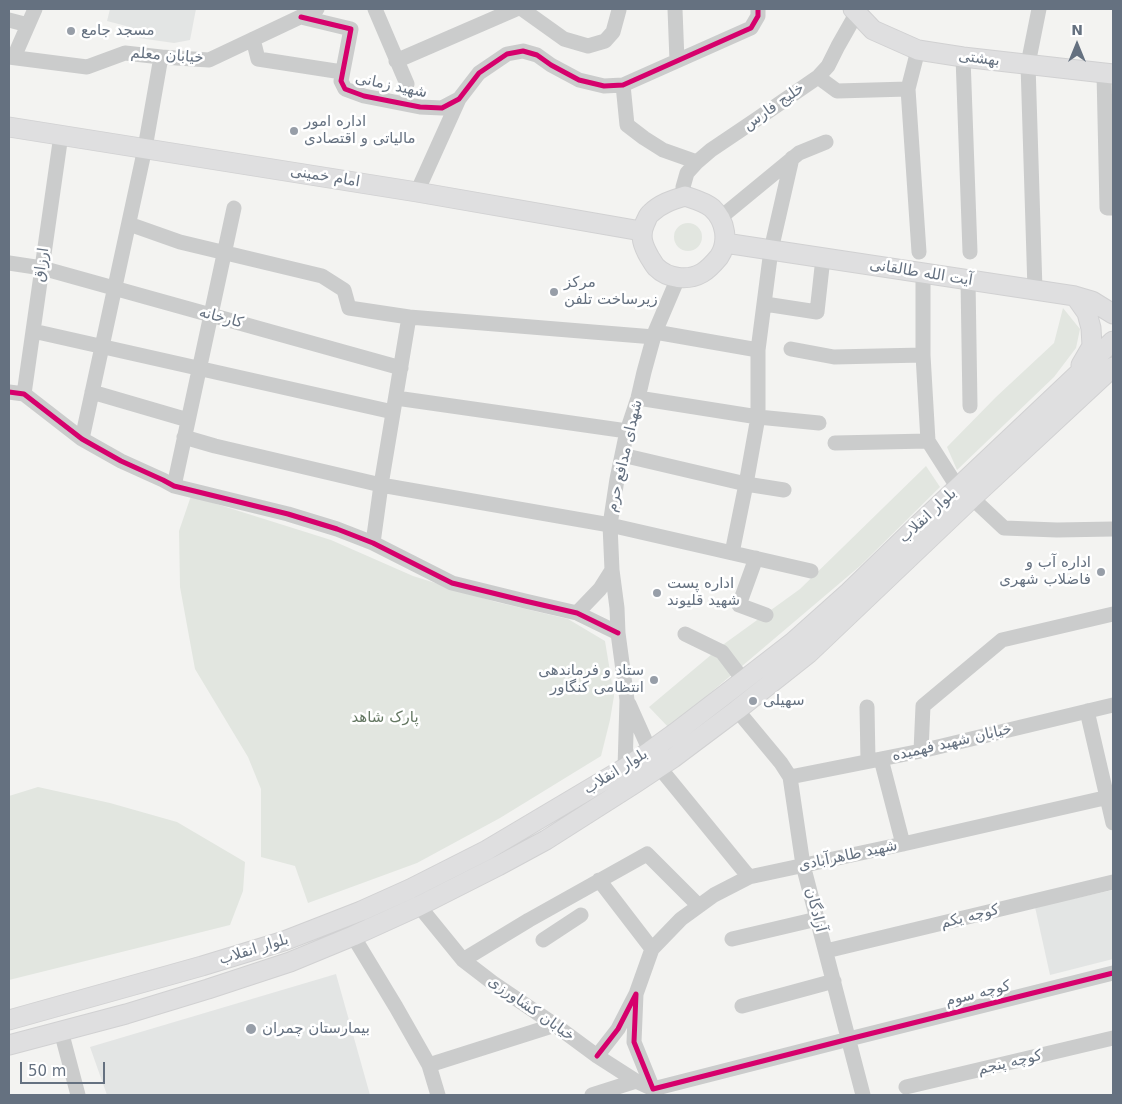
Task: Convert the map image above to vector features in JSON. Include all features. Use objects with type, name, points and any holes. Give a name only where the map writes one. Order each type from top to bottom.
[{"type":"main road","name":"بهشتی","points":[[860,10],[873,30],[918,50],[1108,74]]},
{"type":"main road","name":"امام خمینی","points":[[9,126],[418,192],[641,231]]},
{"type":"main road","points":[[685,196],[712,208],[720,218],[725,230],[725,243],[720,255],[702,273],[678,278],[668,275],[656,267],[644,249],[641,231],[649,214],[664,203],[685,196]]},
{"type":"main road","name":"آیت الله طالقانی","points":[[725,243],[1035,290],[1084,299],[1113,314]]},
{"type":"main road","points":[[1072,379],[1092,346],[1091,328],[1084,299],[1113,298]]},
{"type":"main road","name":"بلوار انقلاب","points":[[9,1044],[126,1014],[290,962],[420,906],[546,840],[629,776],[737,710],[809,653],[965,493],[1072,379],[1113,341]]},
{"type":"main road","name":"بلوار انقلاب","points":[[655,759],[965,493],[1110,373]]},
{"type":"main road","name":"بلوار انقلاب","points":[[9,1020],[284,941],[361,912],[487,850],[629,776]]},
{"type":"street","points":[[11,57],[35,9]]},
{"type":"street","name":"خیابان معلم","points":[[11,57],[87,67],[125,53],[209,60],[316,9]]},
{"type":"street","points":[[375,9],[407,84]]},
{"type":"street","points":[[396,61],[516,9]]},
{"type":"street","points":[[522,9],[564,38],[588,46],[605,41],[613,32],[619,10]]},
{"type":"street","points":[[676,9],[677,61]]},
{"type":"street","name":"شهید زمانی","points":[[301,17],[351,29],[341,81],[345,89],[364,96],[420,108],[442,108],[458,99],[479,73],[507,54],[523,51],[537,55],[579,80],[604,86],[624,85],[751,28],[758,16],[758,9]]},
{"type":"street","points":[[1035,290],[1028,64],[1039,9]]},
{"type":"street","name":"خلیج فارس","points":[[685,196],[684,187],[687,173],[697,162],[711,150],[818,77],[828,66],[860,10]]},
{"type":"street","points":[[9,20],[28,26]]},
{"type":"street","points":[[253,40],[258,59],[342,72]]},
{"type":"street","points":[[918,50],[908,89],[919,252]]},
{"type":"street","points":[[82,439],[145,148],[161,57]]},
{"type":"street","points":[[963,57],[970,252]]},
{"type":"street","points":[[1108,74],[1107,208],[1113,208]]},
{"type":"street","points":[[818,77],[837,91],[908,89]]},
{"type":"street","points":[[624,85],[627,125],[663,150],[697,162]]},
{"type":"street","points":[[418,192],[458,99]]},
{"type":"street","name":"ارزاق","points":[[16,393],[33,331],[61,135]]},
{"type":"street","points":[[720,218],[792,158],[799,153],[826,142]]},
{"type":"street","points":[[732,553],[758,418],[758,350],[771,250],[792,158]]},
{"type":"street","points":[[174,486],[234,208]]},
{"type":"street","points":[[129,224],[180,242],[322,276],[344,290],[349,308],[410,318],[655,334],[758,350]]},
{"type":"street","points":[[764,304],[817,312],[823,258]]},
{"type":"street","name":"کارخانه","points":[[9,263],[42,268],[401,368]]},
{"type":"street","points":[[923,273],[928,441],[965,493],[1004,528],[1057,530],[1113,529]]},
{"type":"street","name":"شهدای مدافع حرم","points":[[627,700],[618,634],[610,525],[616,479],[627,432],[655,334],[678,278]]},
{"type":"street","points":[[968,280],[970,406]]},
{"type":"street","points":[[373,543],[381,485],[410,318]]},
{"type":"street","points":[[33,331],[199,368],[395,405],[627,432]]},
{"type":"street","points":[[792,349],[834,357],[924,355]]},
{"type":"street","points":[[92,392],[188,420]]},
{"type":"street","points":[[16,393],[82,439],[121,461],[174,486],[288,514],[337,529],[373,543],[452,582],[525,602],[577,613],[618,634]]},
{"type":"street","points":[[638,398],[758,418],[819,423]]},
{"type":"street","points":[[184,437],[381,485],[610,525],[811,571]]},
{"type":"street","points":[[835,443],[928,441]]},
{"type":"street","points":[[622,455],[746,484],[784,490]]},
{"type":"street","points":[[756,558],[739,604],[766,615]]},
{"type":"street","points":[[577,613],[600,589],[612,570]]},
{"type":"street","points":[[921,751],[924,706],[1002,640],[1113,614]]},
{"type":"street","points":[[685,634],[722,652],[744,681]]},
{"type":"street","points":[[627,700],[655,759],[750,877]]},
{"type":"street","points":[[627,700],[629,776]]},
{"type":"street","name":"خیابان شهید فهمیده","points":[[790,777],[921,751],[1113,705]]},
{"type":"street","points":[[867,707],[875,760],[903,844]]},
{"type":"street","name":"آزادگان","points":[[737,710],[781,763],[790,777],[803,865],[863,1095]]},
{"type":"street","points":[[1088,711],[1110,797],[1113,823]]},
{"type":"street","name":"شهید طاهرآبادی","points":[[636,994],[652,949],[682,919],[699,906],[714,895],[750,877],[1110,797]]},
{"type":"street","points":[[463,960],[529,920],[647,854],[699,906]]},
{"type":"street","points":[[599,880],[652,949]]},
{"type":"street","name":"کوچه یکم","points":[[826,951],[1113,882]]},
{"type":"street","name":"خیابان کشاورزی","points":[[420,906],[463,960],[597,1056],[655,1092]]},
{"type":"street","points":[[529,920],[546,945],[581,915]]},
{"type":"street","points":[[732,939],[817,919]]},
{"type":"street","points":[[353,936],[429,1065],[438,1095]]},
{"type":"street","name":"کوچه سوم","points":[[655,1092],[848,1039],[1113,973]]},
{"type":"street","points":[[742,1006],[834,981]]},
{"type":"street","points":[[597,1056],[618,1029],[636,994]]},
{"type":"street","points":[[636,994],[634,1042],[642,1065],[655,1092]]},
{"type":"street","points":[[429,1065],[555,1026]]},
{"type":"street","points":[[60,1031],[78,1095]]},
{"type":"street","name":"کوچه پنجم","points":[[906,1087],[1113,1038]]},
{"type":"street","points":[[592,1095],[636,1081]]},
{"type":"shaded area","points":[[110,9],[196,9],[190,40],[174,43],[125,36],[126,26],[107,21]]},
{"type":"shaded area","points":[[1113,890],[1113,959],[1050,975],[1035,907]]},
{"type":"shaded area","name":"بیمارستان چمران","points":[[336,974],[370,1095],[107,1095],[90,1047]]},
{"type":"green space","points":[[688,223],[698,227],[702,237],[698,247],[688,251],[678,247],[674,237],[678,227]]},
{"type":"green space","points":[[1063,308],[1080,329],[1076,348],[1054,377],[957,470],[947,447],[996,397],[1054,343]]},
{"type":"green space","points":[[926,466],[940,487],[860,566],[669,728],[649,707],[724,644],[800,589]]},
{"type":"green space","name":"پارک شاهد","points":[[191,496],[331,540],[413,576],[496,602],[568,619],[605,641],[614,696],[601,756],[500,818],[417,863],[308,903],[295,866],[261,857],[261,789],[248,757],[195,669],[180,587],[179,531]]},
{"type":"green space","points":[[38,787],[110,803],[177,822],[245,862],[243,891],[230,925],[9,980],[9,796]]},
{"type":"cycle path","points":[[301,17],[351,29],[341,81],[345,89],[364,96],[420,107],[442,108],[459,99],[479,73],[507,54],[523,51],[537,55],[579,80],[604,86],[623,85],[751,28],[758,16],[758,9]]},
{"type":"cycle path","points":[[9,392],[24,394],[82,439],[121,461],[174,486],[288,514],[337,529],[373,543],[452,583],[577,613],[618,633]]},
{"type":"cycle path","points":[[597,1056],[618,1029],[636,994],[634,1042],[653,1089],[1113,973]]},
{"type":"place","name":"مسجد جامع","points":[[71,31]]},
{"type":"place","name":"اداره امور مالیاتی و اقتصادی","points":[[294,131]]},
{"type":"place","name":"مرکز زیرساخت تلفن","points":[[554,292]]},
{"type":"place","name":"اداره آب و فاضلاب شهری","points":[[1101,572]]},
{"type":"place","name":"اداره پست شهید قلیوند","points":[[657,593]]},
{"type":"place","name":"ستاد و فرماندهی انتظامی کنگاور","points":[[654,680]]},
{"type":"place","name":"سهیلی","points":[[753,701]]},
{"type":"place","name":"بیمارستان چمران","points":[[251,1029]]}]
